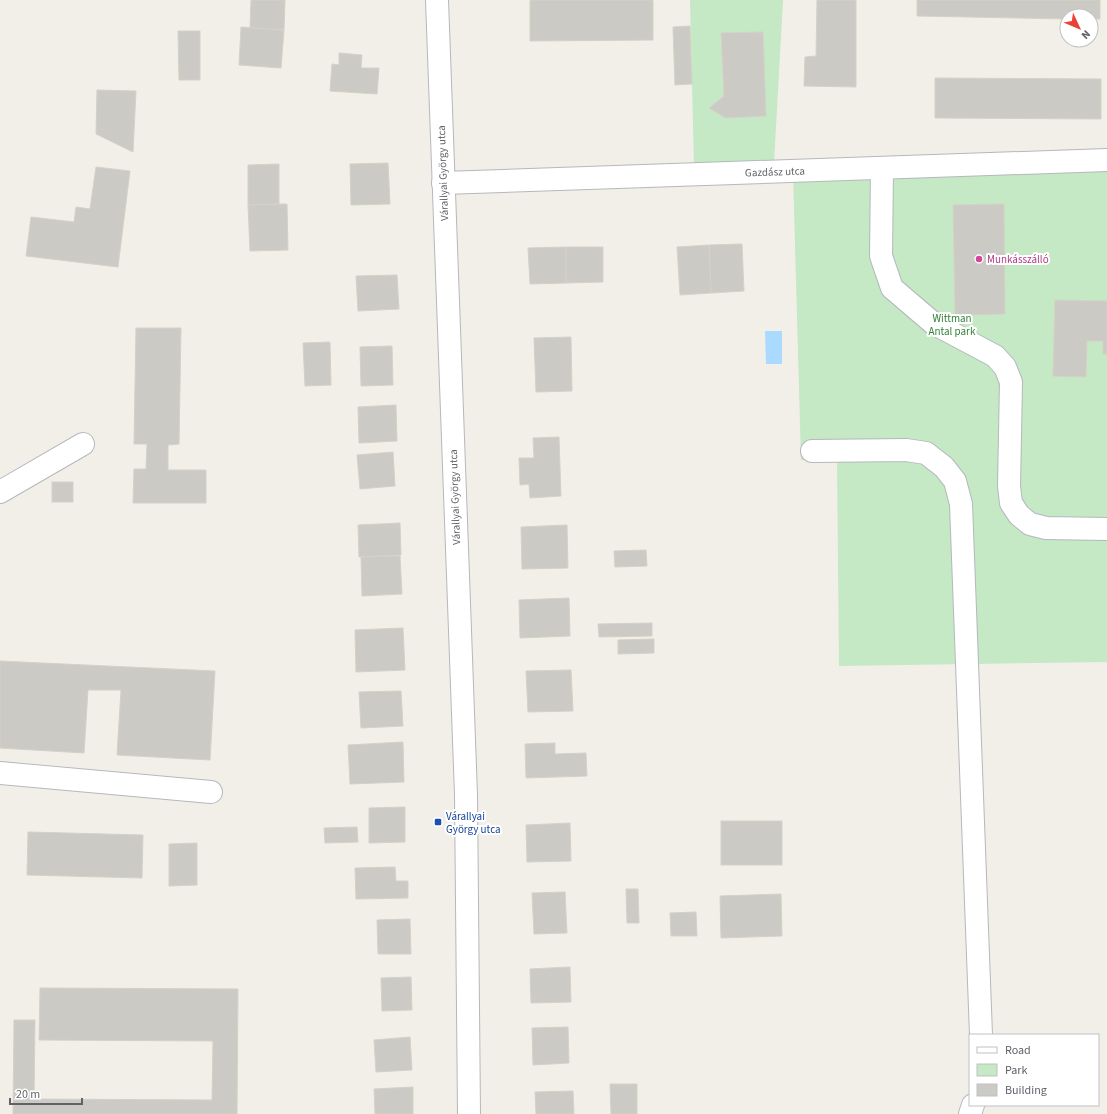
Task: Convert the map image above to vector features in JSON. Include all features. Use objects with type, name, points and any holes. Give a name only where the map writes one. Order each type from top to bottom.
[{"type":"street","name":"Várallyai György utca","points":[[438,0],[443,183],[466,795],[469,1114]]},
{"type":"street","name":"Gazdász utca","points":[[443,183],[1107,160]]},
{"type":"street","points":[[882,168],[881,256],[892,288],[933,323],[996,356],[1005,367],[1011,382],[1009,486],[1011,503],[1019,515],[1030,524],[1046,528],[1107,529]]},
{"type":"street","points":[[0,492],[83,444]]},
{"type":"street","points":[[812,451],[906,450],[926,453],[944,467],[955,481],[961,504],[981,1034]]},
{"type":"street","points":[[0,773],[211,792]]},
{"type":"green space","points":[[690,0],[783,0],[774,163],[694,166]],"holes":[[[763,32],[765,116],[726,117],[709,108],[724,96],[721,33]]]},
{"type":"green space","name":"Wittman Antal park","points":[[1107,160],[1107,662],[839,666],[837,460],[801,460],[793,172]]},
{"type":"water","points":[[765,331],[782,331],[782,364],[766,364]]},
{"type":"building","points":[[251,0],[285,0],[284,30],[250,28]]},
{"type":"building","points":[[530,0],[653,0],[653,40],[530,41]]},
{"type":"building","points":[[817,0],[856,0],[856,87],[804,86],[805,57],[816,56]]},
{"type":"building","points":[[917,0],[1100,0],[1100,19],[1099,8],[1059,8],[1059,19],[917,16]]},
{"type":"building","points":[[690,26],[692,84],[675,85],[673,27]]},
{"type":"building","points":[[241,27],[284,30],[281,68],[239,65]]},
{"type":"building","points":[[178,31],[200,31],[200,80],[179,80]]},
{"type":"building","points":[[763,32],[766,116],[726,118],[709,108],[724,96],[721,33]]},
{"type":"building","points":[[339,53],[362,55],[361,68],[379,68],[377,94],[330,91],[332,64],[339,65]]},
{"type":"building","points":[[935,78],[1101,79],[1101,119],[935,118]]},
{"type":"building","points":[[97,90],[136,91],[133,152],[96,134]]},
{"type":"building","points":[[388,163],[390,204],[351,205],[350,164]]},
{"type":"building","points":[[279,164],[279,204],[248,205],[248,165]]},
{"type":"building","points":[[96,167],[130,171],[118,267],[26,256],[31,217],[74,222],[76,207],[90,209]]},
{"type":"building","points":[[287,204],[288,250],[250,251],[248,205]]},
{"type":"building","name":"Munkásszálló","points":[[1004,204],[1005,314],[955,315],[953,205]]},
{"type":"building","points":[[742,244],[744,291],[711,293],[709,245]]},
{"type":"building","points":[[709,245],[711,293],[680,295],[677,247]]},
{"type":"building","points":[[566,247],[566,283],[530,284],[528,248]]},
{"type":"building","points":[[566,247],[603,247],[603,282],[566,283]]},
{"type":"building","points":[[397,275],[399,309],[358,311],[356,276]]},
{"type":"building","points":[[1055,300],[1107,301],[1107,354],[1103,354],[1103,341],[1087,341],[1086,377],[1053,376]]},
{"type":"building","points":[[136,328],[181,328],[179,444],[168,445],[168,470],[206,470],[206,503],[133,503],[134,469],[146,469],[147,444],[134,444]]},
{"type":"building","points":[[571,337],[572,391],[536,392],[534,338]]},
{"type":"building","points":[[330,342],[331,385],[305,386],[303,343]]},
{"type":"building","points":[[392,346],[393,385],[361,386],[360,347]]},
{"type":"building","points":[[396,405],[397,441],[359,443],[358,407]]},
{"type":"building","points":[[559,437],[561,496],[530,498],[529,484],[520,485],[519,458],[534,458],[533,438]]},
{"type":"building","points":[[393,452],[395,486],[360,489],[357,455]]},
{"type":"building","points":[[52,482],[73,482],[73,502],[52,502]]},
{"type":"building","points":[[400,523],[401,555],[359,557],[358,525]]},
{"type":"building","points":[[567,525],[568,568],[522,569],[521,527]]},
{"type":"building","points":[[646,550],[647,566],[615,567],[614,551]]},
{"type":"building","points":[[400,556],[402,594],[362,596],[361,557]]},
{"type":"building","points":[[569,598],[570,636],[520,638],[519,600]]},
{"type":"building","points":[[652,623],[652,636],[599,637],[598,624]]},
{"type":"building","points":[[403,628],[405,670],[356,672],[355,630]]},
{"type":"building","points":[[654,639],[654,653],[618,654],[618,640]]},
{"type":"building","points":[[0,661],[215,671],[210,760],[117,755],[121,690],[88,690],[84,753],[0,748]]},
{"type":"building","points":[[571,670],[573,711],[528,712],[526,671]]},
{"type":"building","points":[[401,691],[403,726],[361,728],[359,692]]},
{"type":"building","points":[[403,742],[404,782],[350,784],[348,745]]},
{"type":"building","points":[[555,743],[555,754],[586,753],[587,776],[526,778],[525,744]]},
{"type":"building","points":[[405,807],[405,842],[369,843],[369,808]]},
{"type":"building","points":[[721,821],[782,821],[782,865],[721,865]]},
{"type":"building","points":[[570,823],[571,861],[527,862],[526,825]]},
{"type":"building","points":[[357,827],[358,842],[325,843],[324,828]]},
{"type":"building","points":[[28,832],[143,835],[142,878],[27,875]]},
{"type":"building","points":[[197,843],[197,885],[169,886],[169,844]]},
{"type":"building","points":[[395,867],[396,881],[408,881],[408,898],[356,899],[355,868]]},
{"type":"building","points":[[626,889],[638,889],[639,923],[627,923]]},
{"type":"building","points":[[565,892],[567,933],[534,934],[532,893]]},
{"type":"building","points":[[781,894],[782,936],[721,938],[720,896]]},
{"type":"building","points":[[696,912],[697,936],[671,936],[670,913]]},
{"type":"building","points":[[410,919],[411,954],[378,954],[377,920]]},
{"type":"building","points":[[570,967],[571,1002],[531,1003],[530,969]]},
{"type":"building","points":[[411,977],[412,1010],[382,1011],[381,978]]},
{"type":"building","points":[[40,988],[238,989],[237,1114],[13,1114],[14,1020],[35,1020],[34,1099],[212,1100],[213,1041],[39,1040]]},
{"type":"building","points":[[568,1027],[569,1063],[533,1065],[532,1028]]},
{"type":"building","points":[[410,1037],[412,1070],[376,1072],[374,1040]]},
{"type":"building","points":[[610,1084],[637,1084],[637,1114],[611,1114]]},
{"type":"building","points":[[413,1087],[413,1114],[375,1114],[374,1089]]},
{"type":"building","points":[[573,1091],[574,1114],[536,1114],[535,1092]]},
{"type":"place","name":"Munkásszálló","points":[[979,259]]},
{"type":"place","name":"Várallyai György utca","points":[[438,822]]}]
